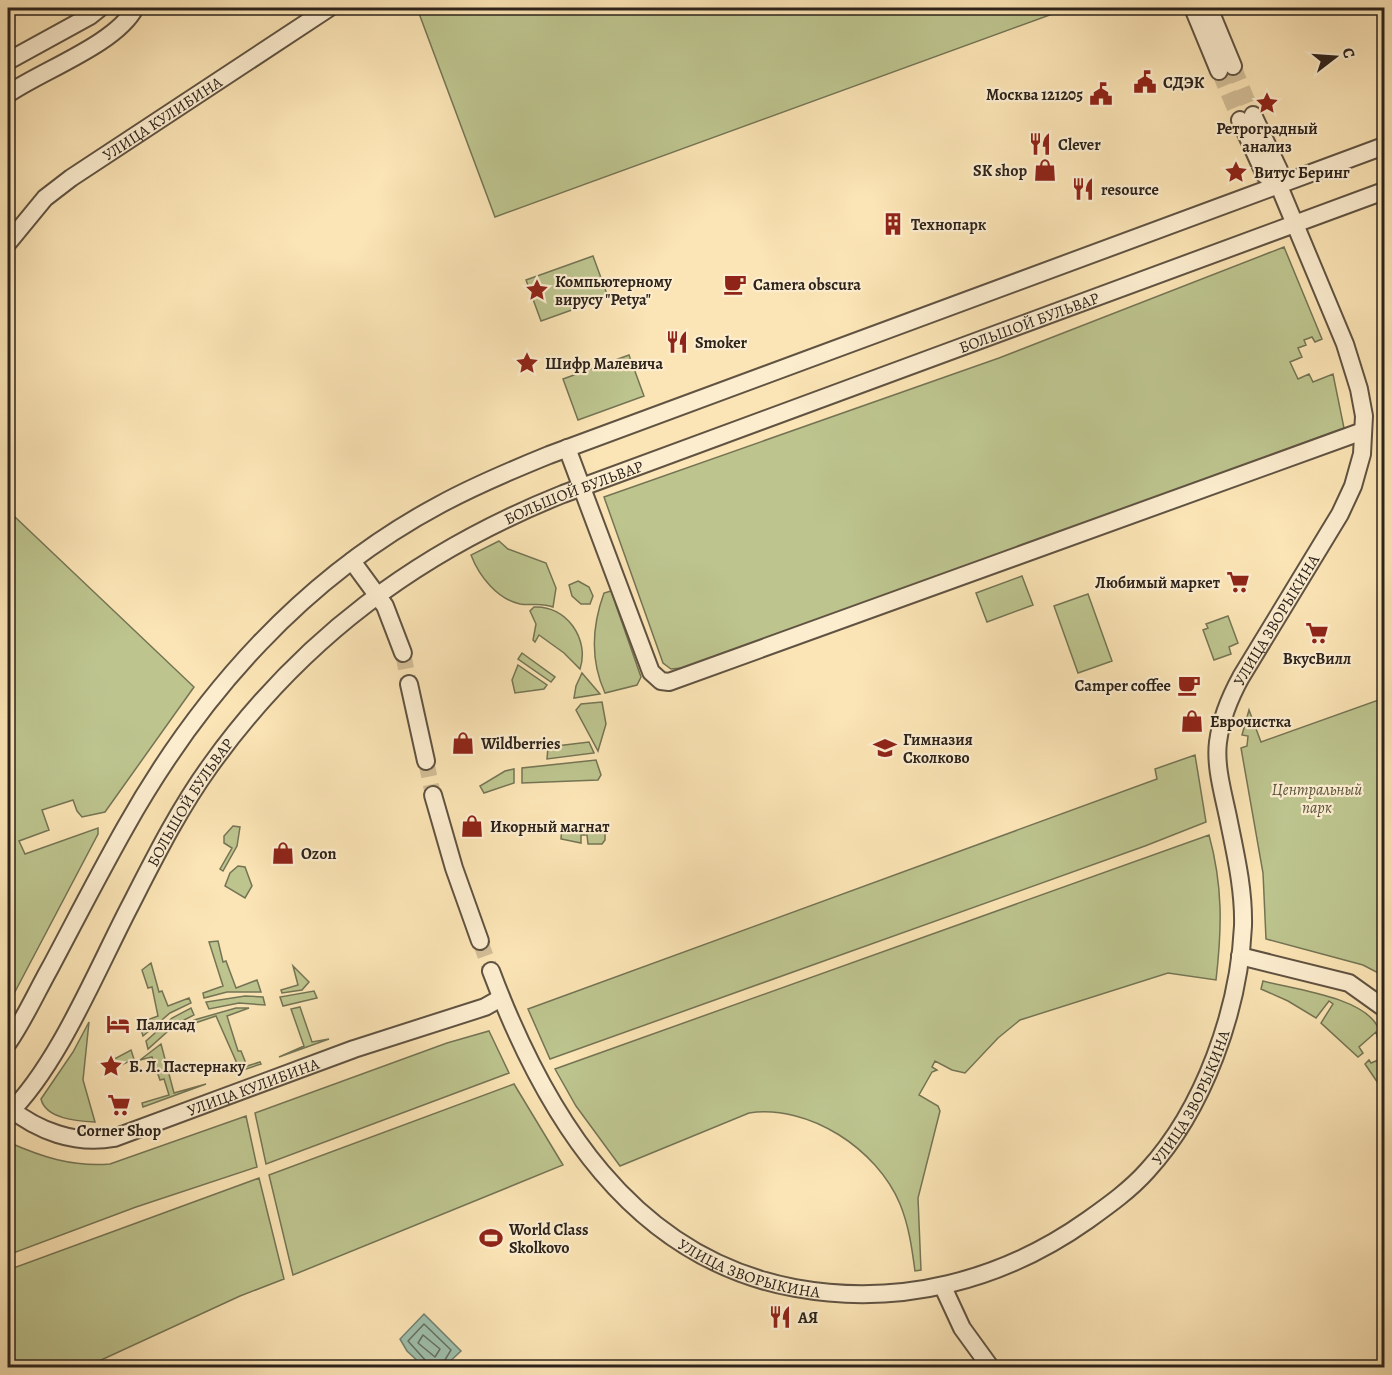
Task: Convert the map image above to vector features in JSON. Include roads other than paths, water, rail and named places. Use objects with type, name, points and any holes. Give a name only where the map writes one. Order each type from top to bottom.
[{"type":"street","points":[[8,61],[90,16],[100,8]]},
{"type":"street","points":[[8,94],[105,39],[131,16],[135,8]]},
{"type":"street","name":"УЛИЦА КУЛИБИНА","points":[[8,243],[45,198],[71,178],[329,8]]},
{"type":"street","points":[[1193,8],[1226,68],[1209,8]]},
{"type":"street","points":[[35,46],[49,69]]},
{"type":"street","name":"УЛИЦА ЗВОРЫКИНА","points":[[490,971],[534,1069],[576,1141],[613,1187],[660,1228],[735,1271],[790,1287],[873,1296],[943,1287],[981,1276],[1042,1249],[1108,1206],[1148,1170],[1184,1119],[1212,1063],[1232,1002],[1240,956],[1243,905],[1219,767],[1218,744],[1229,699],[1340,514],[1360,463],[1363,431],[1364,416],[1352,365],[1279,186],[1279,170],[1246,118]]},
{"type":"street","points":[[8,1043],[125,828],[162,764],[191,722],[250,652],[293,609],[352,561],[440,504],[487,481],[567,448],[1384,146]]},
{"type":"street","name":"БОЛЬШОЙ БУЛЬВАР","points":[[9,1111],[53,1054],[165,838],[209,767],[290,670],[342,622],[378,594],[446,549],[508,517],[582,487],[1384,191]]},
{"type":"street","points":[[567,448],[651,672],[661,681],[669,682],[1363,431]]},
{"type":"street","points":[[352,561],[378,594],[394,626],[403,653]]},
{"type":"street","points":[[409,684],[426,761]]},
{"type":"street","points":[[434,795],[454,868],[480,941]]},
{"type":"street","points":[[1240,956],[1349,983],[1384,1008]]},
{"type":"street","name":"УЛИЦА КУЛИБИНА","points":[[9,1111],[31,1123],[69,1138],[92,1140],[114,1138],[354,1048],[485,1007],[501,998]]},
{"type":"street","points":[[943,1287],[962,1328],[991,1368]]},
{"type":"water","points":[[424,1314],[461,1351],[444,1367],[424,1367],[407,1351],[400,1339]]},
{"type":"tunnel","points":[[1233,66],[1253,115]]},
{"type":"tunnel","points":[[1219,71],[1240,120]]},
{"type":"tunnel","points":[[403,653],[409,684]]},
{"type":"tunnel","points":[[426,761],[433,795]]},
{"type":"tunnel","points":[[480,941],[491,971]]},
{"type":"place","name":"СДЭК","points":[[1145,82]]},
{"type":"place","name":"Москва 121205","points":[[1101,94]]},
{"type":"place","name":"Ретроградный анализ","points":[[1267,103]]},
{"type":"place","name":"Clever","points":[[1040,144]]},
{"type":"place","name":"SK shop","points":[[1045,170]]},
{"type":"place","name":"Витус Беринг","points":[[1236,172]]},
{"type":"place","name":"resource","points":[[1083,189]]},
{"type":"place","name":"Технопарк","points":[[893,224]]},
{"type":"place","name":"Camera obscura","points":[[735,284]]},
{"type":"place","name":"Компьютерному вирусу \"Petya\"","points":[[537,290]]},
{"type":"place","name":"Smoker","points":[[677,342]]},
{"type":"place","name":"Шифр Малевича","points":[[527,363]]},
{"type":"place","name":"Любимый маркет","points":[[1238,582]]},
{"type":"place","name":"ВкусВилл","points":[[1317,633]]},
{"type":"place","name":"Camper coffee","points":[[1189,685]]},
{"type":"place","name":"Еврочистка","points":[[1192,721]]},
{"type":"place","name":"Wildberries","points":[[463,743]]},
{"type":"place","name":"Гимназия Сколково","points":[[885,748]]},
{"type":"place","name":"Икорный магнат","points":[[472,826]]},
{"type":"place","name":"Ozon","points":[[283,853]]},
{"type":"place","name":"Палисад","points":[[118,1024]]},
{"type":"place","name":"Б. Л. Пастернаку","points":[[111,1066]]},
{"type":"place","name":"Corner Shop","points":[[119,1105]]},
{"type":"place","name":"World Class Skolkovo","points":[[491,1238]]},
{"type":"place","name":"АЯ","points":[[780,1317]]},
{"type":"park label","name":"Центральный парк","points":[[1317,798]]}]
